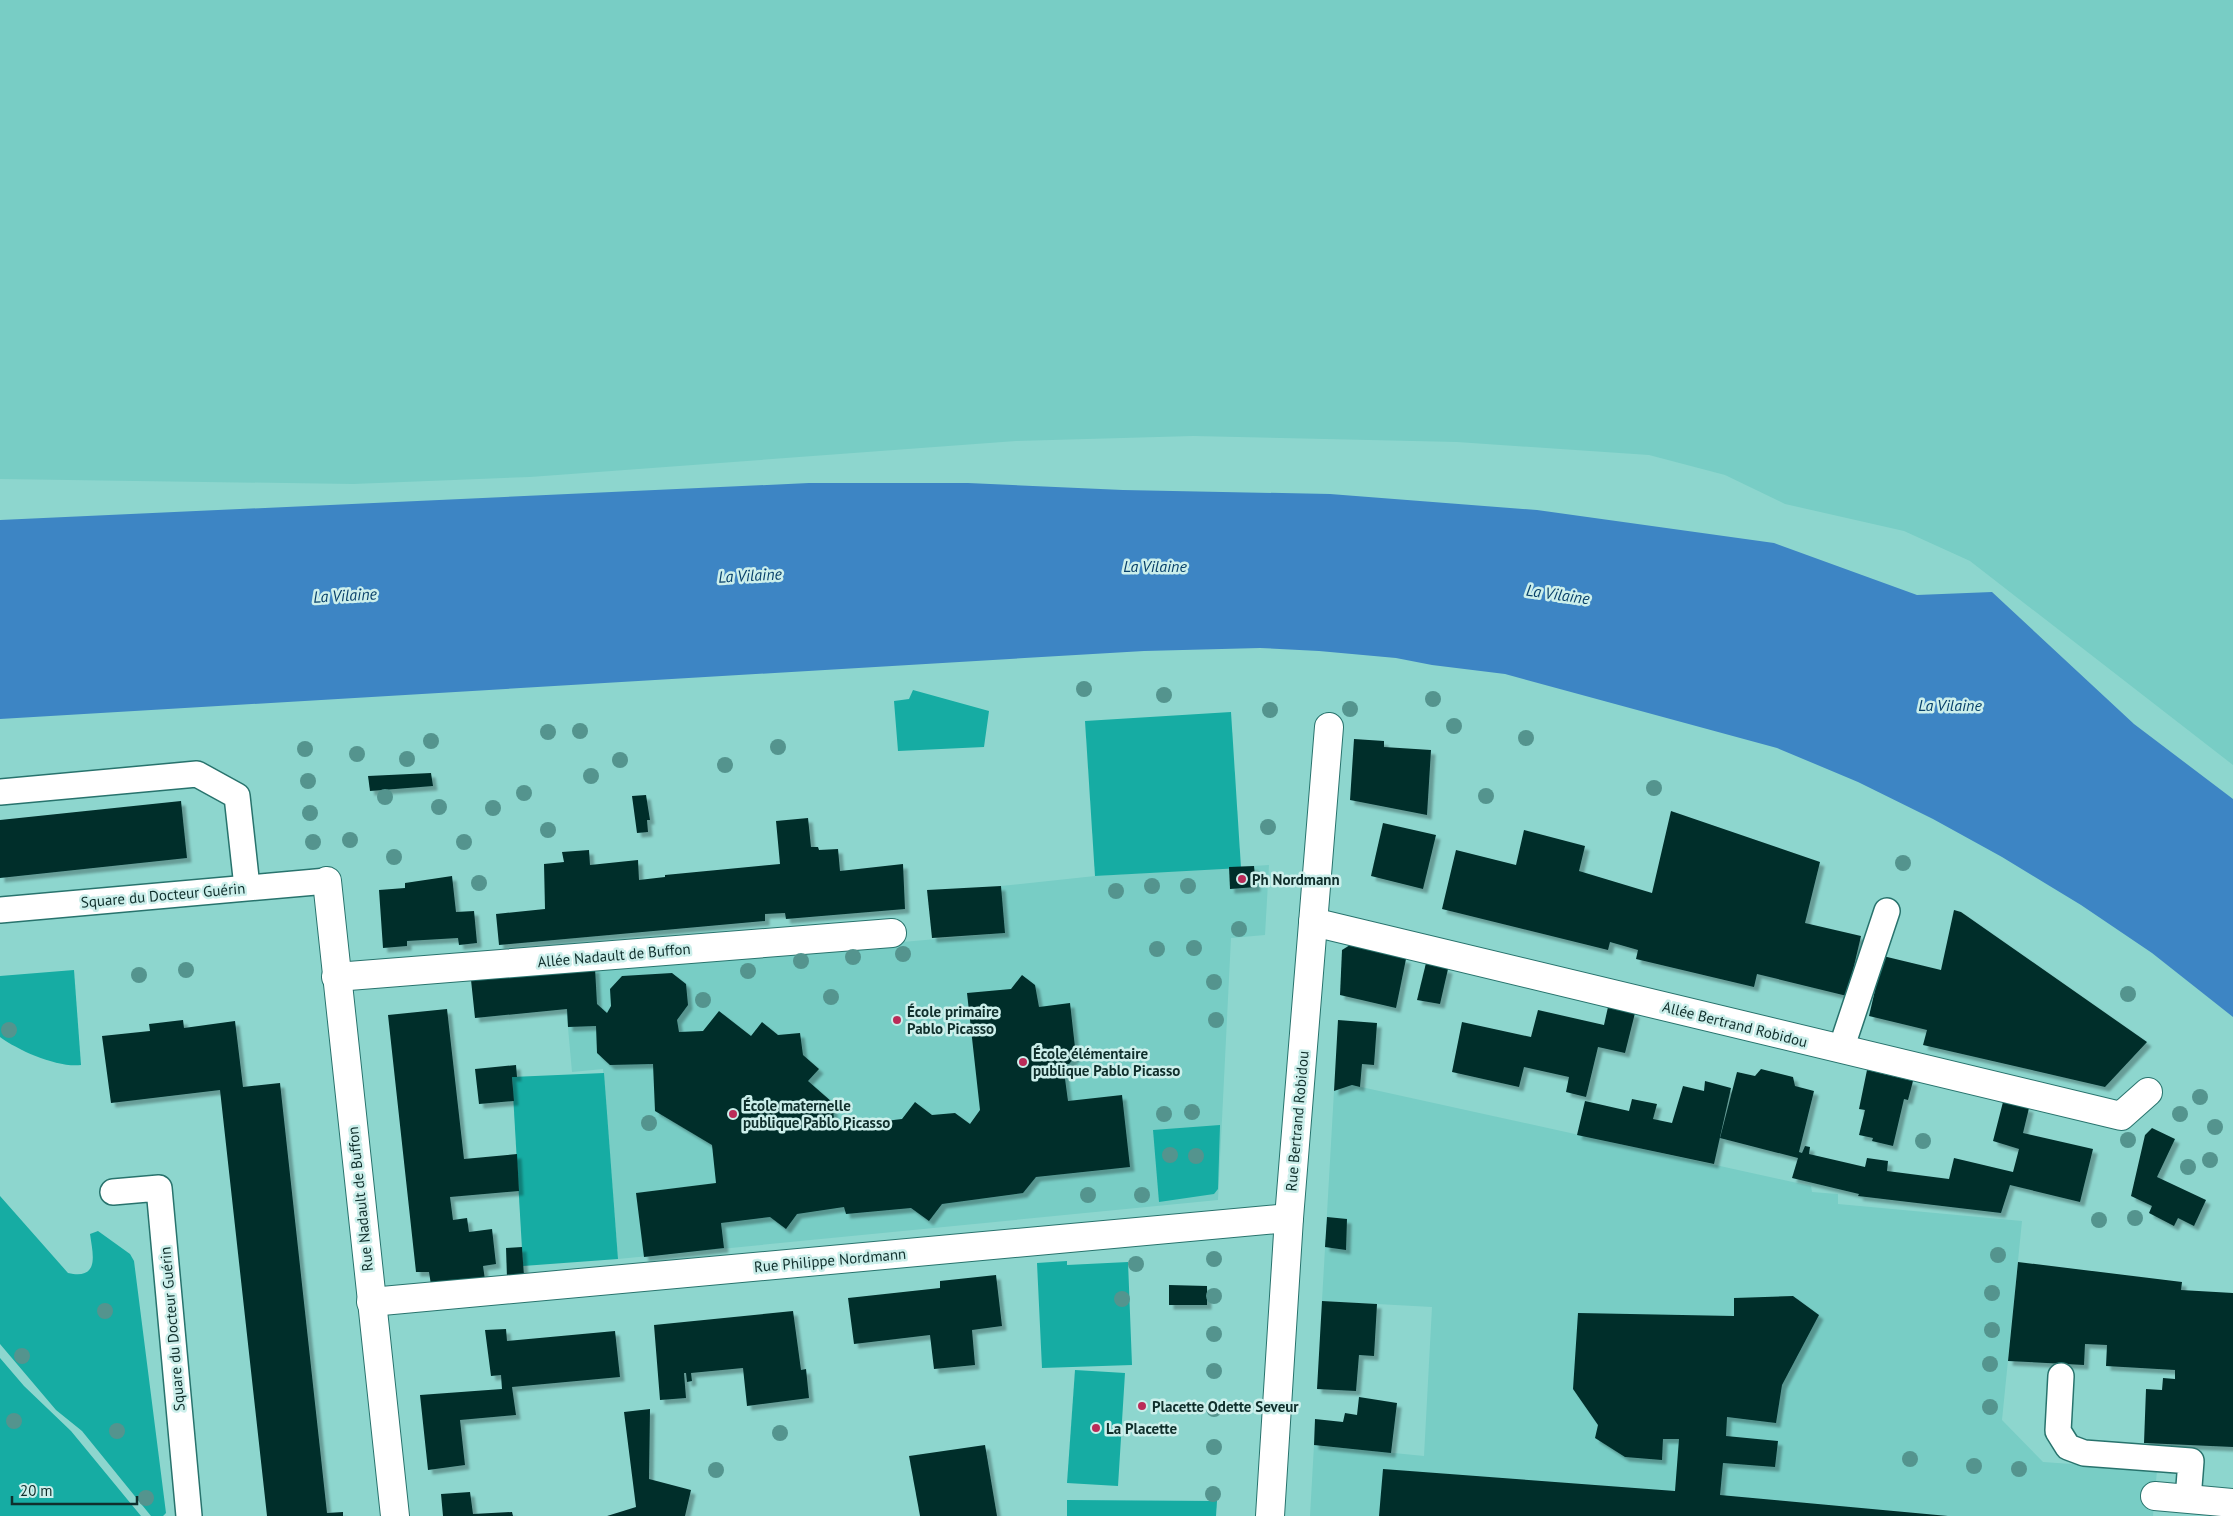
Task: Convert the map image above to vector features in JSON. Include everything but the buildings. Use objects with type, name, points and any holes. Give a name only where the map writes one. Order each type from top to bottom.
[{"type":"street","name":"Rue Bertrand Robidou","points":[[1270,1516],[1290,1218],[1329,727]]},
{"type":"street","name":"Rue Nadault de Buffon","points":[[327,881],[395,1516]]},
{"type":"street","name":"Allée Bertrand Robidou","points":[[1313,922],[2121,1116],[2148,1092]]},
{"type":"street","name":"Allée Nadault de Buffon","points":[[336,977],[892,933]]},
{"type":"street","name":"Rue Philippe Nordmann","points":[[371,1302],[1290,1218]]},
{"type":"street","points":[[2155,1496],[2233,1503]]},
{"type":"lane","points":[[0,792],[197,774],[237,796],[247,887]]},
{"type":"lane","name":"Square du Docteur Guérin","points":[[0,910],[327,881]]},
{"type":"lane","points":[[1841,1049],[1887,911]]},
{"type":"lane","name":"Square du Docteur Guérin","points":[[113,1192],[159,1188],[190,1516]]},
{"type":"lane","points":[[2061,1376],[2058,1431],[2068,1447],[2084,1453],[2191,1461],[2188,1499]]},
{"type":"shaded area","points":[[0,0],[2233,0],[2233,765],[1970,561],[1904,531],[1785,504],[1725,475],[1649,455],[1457,442],[1193,436],[1016,441],[530,477],[353,484],[0,479]]},
{"type":"shaded area","points":[[913,690],[989,711],[984,747],[898,751],[894,701],[909,699]]},
{"type":"shaded area","points":[[1231,712],[1241,868],[1095,876],[1085,721]]},
{"type":"shaded area","name":"École primaire Pablo Picasso","points":[[1269,865],[1265,935],[1231,938],[1218,1200],[618,1259],[603,1069],[572,1072],[563,972],[1004,933],[1001,886],[1095,876]]},
{"type":"shaded area","points":[[74,970],[81,1065],[61,1064],[50,1061],[17,1048],[0,1037],[0,976]]},
{"type":"shaded area","points":[[604,1073],[618,1259],[523,1266],[512,1077]]},
{"type":"shaded area","points":[[1352,1085],[1811,1186],[1812,1192],[1838,1194],[1838,1204],[2022,1221],[2002,1420],[2043,1462],[2157,1470],[2153,1516],[1310,1516],[1314,1445],[1424,1456],[1432,1307],[1322,1301],[1334,1091]]},
{"type":"shaded area","points":[[1220,1125],[1218,1189],[1214,1194],[1159,1202],[1153,1130]]},
{"type":"shaded area","points":[[0,1196],[68,1273],[85,1273],[90,1269],[93,1257],[90,1234],[98,1231],[130,1254],[134,1261],[166,1513],[163,1516],[151,1516],[82,1431],[56,1410],[0,1344]]},
{"type":"shaded area","points":[[1067,1261],[1067,1265],[1128,1262],[1132,1365],[1042,1368],[1037,1263]]},
{"type":"shaded area","points":[[0,1358],[24,1386],[71,1431],[141,1516],[0,1516]]},
{"type":"shaded area","name":"La Placette","points":[[1075,1370],[1125,1373],[1118,1486],[1067,1483]]},
{"type":"shaded area","points":[[1067,1500],[1217,1501],[1216,1516],[1067,1516]]},
{"type":"water","name":"La Vilaine","points":[[809,483],[968,483],[1123,490],[1330,494],[1537,510],[1774,543],[1917,595],[1992,592],[2134,724],[2233,799],[2233,1017],[2152,953],[2081,905],[2002,857],[1933,819],[1858,782],[1777,748],[1505,674],[1432,665],[1396,658],[1260,648],[1144,651],[0,719],[0,520]]},
{"type":"place","name":"Ph Nordmann","points":[[1242,879]]},
{"type":"place","name":"École primaire Pablo Picasso","points":[[897,1020]]},
{"type":"place","name":"École élémentaire publique Pablo Picasso","points":[[1023,1062]]},
{"type":"place","name":"École maternelle publique Pablo Picasso","points":[[733,1114]]},
{"type":"place","name":"Placette Odette Seveur","points":[[1142,1406]]},
{"type":"place","name":"La Placette","points":[[1096,1428]]}]
